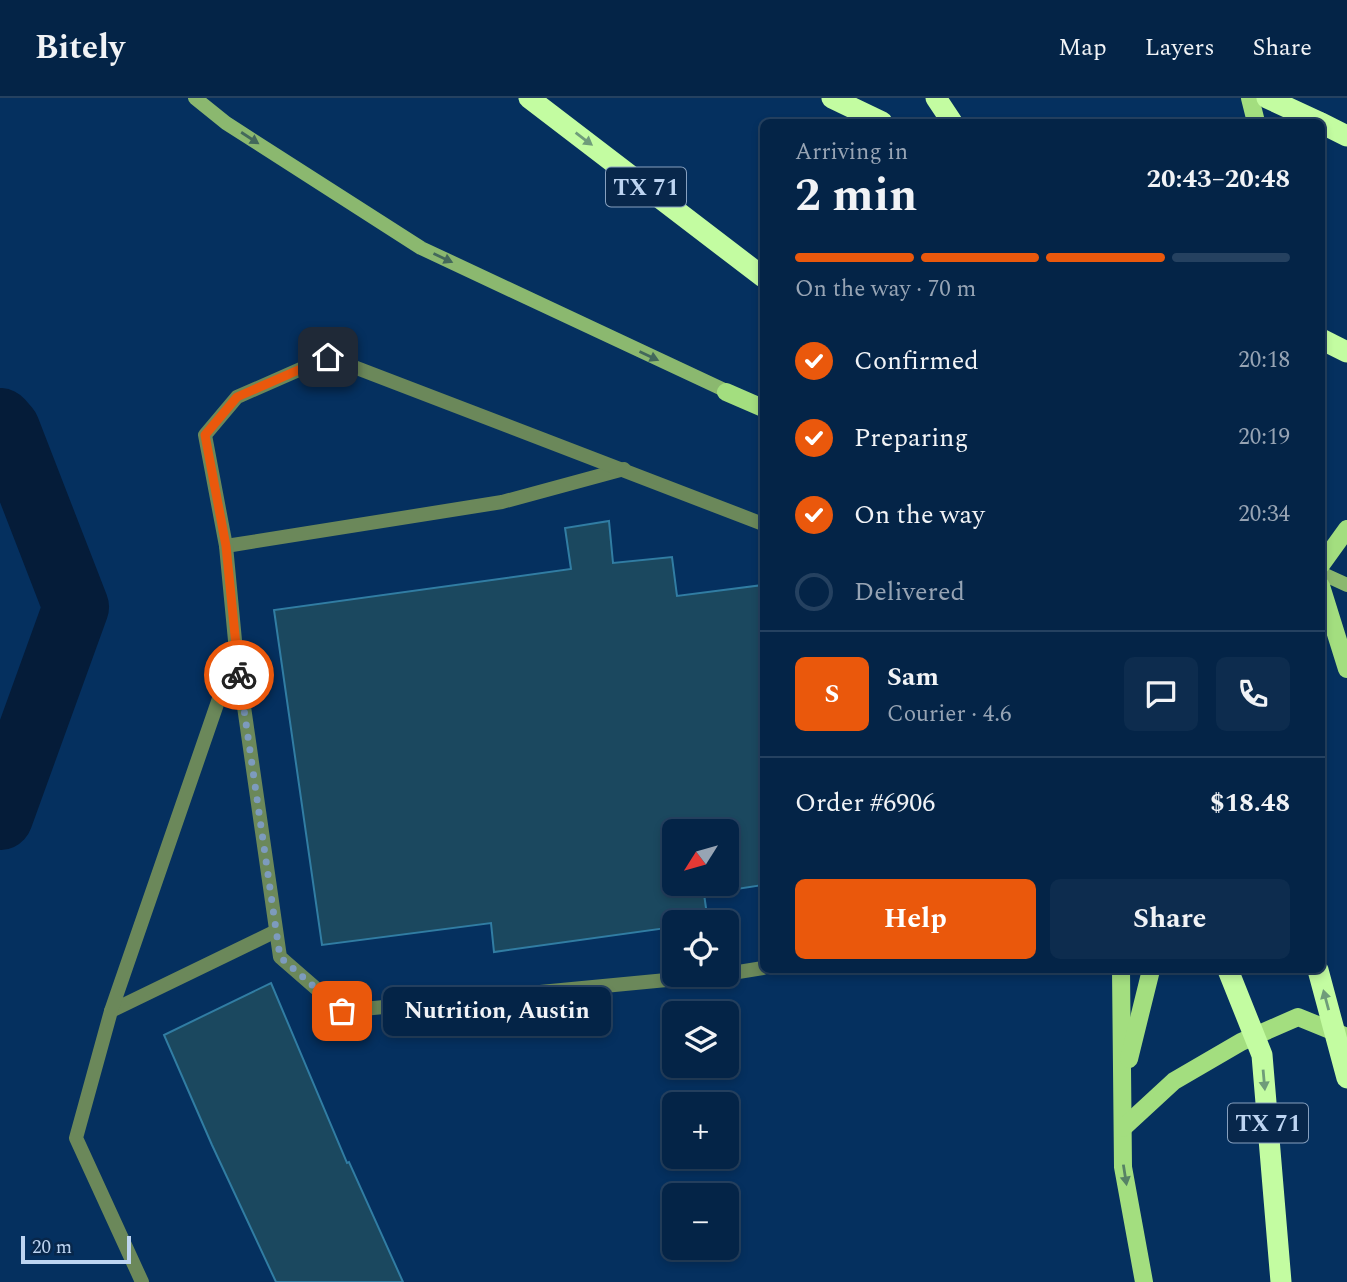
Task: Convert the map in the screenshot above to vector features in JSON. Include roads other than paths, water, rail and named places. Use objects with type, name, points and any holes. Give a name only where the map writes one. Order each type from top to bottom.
[{"type":"highway","name":"TX 71","points":[[530,98],[760,275]]},
{"type":"highway","points":[[832,98],[876,119]]},
{"type":"highway","points":[[936,98],[950,119]]},
{"type":"highway","points":[[1267,98],[1312,119]]},
{"type":"highway","points":[[1325,125],[1347,135]]},
{"type":"highway","points":[[1325,341],[1347,352]]},
{"type":"highway","name":"TX 71","points":[[1229,973],[1262,1055],[1281,1282]]},
{"type":"highway","points":[[1319,973],[1347,1078]]},
{"type":"main road","points":[[195,98],[226,122],[421,248],[726,392],[760,405]]},
{"type":"main road","points":[[1250,98],[1255,119]]},
{"type":"main road","points":[[1325,559],[1347,529]]},
{"type":"main road","points":[[1325,575],[1347,585]]},
{"type":"main road","points":[[1325,599],[1347,669]]},
{"type":"main road","points":[[1121,973],[1123,1167],[1144,1282]]},
{"type":"main road","points":[[1124,1083],[1150,973]]},
{"type":"main road","points":[[1124,1128],[1174,1082],[1241,1042],[1298,1017],[1347,1037]]},
{"type":"lane","points":[[662,980],[342,1011],[280,957],[236,650],[226,546],[205,435],[237,397],[328,357],[760,523]]},
{"type":"lane","points":[[226,546],[502,502],[624,470]]},
{"type":"lane","points":[[142,1282],[76,1138],[111,1011],[236,650]]},
{"type":"lane","points":[[111,1011],[276,930]]},
{"type":"lane","points":[[739,972],[760,968]]},
{"type":"waterway","points":[[0,421],[7,429],[76,607],[0,817]]},
{"type":"place","name":"Nutrition, Austin","points":[[342,1011]]}]
